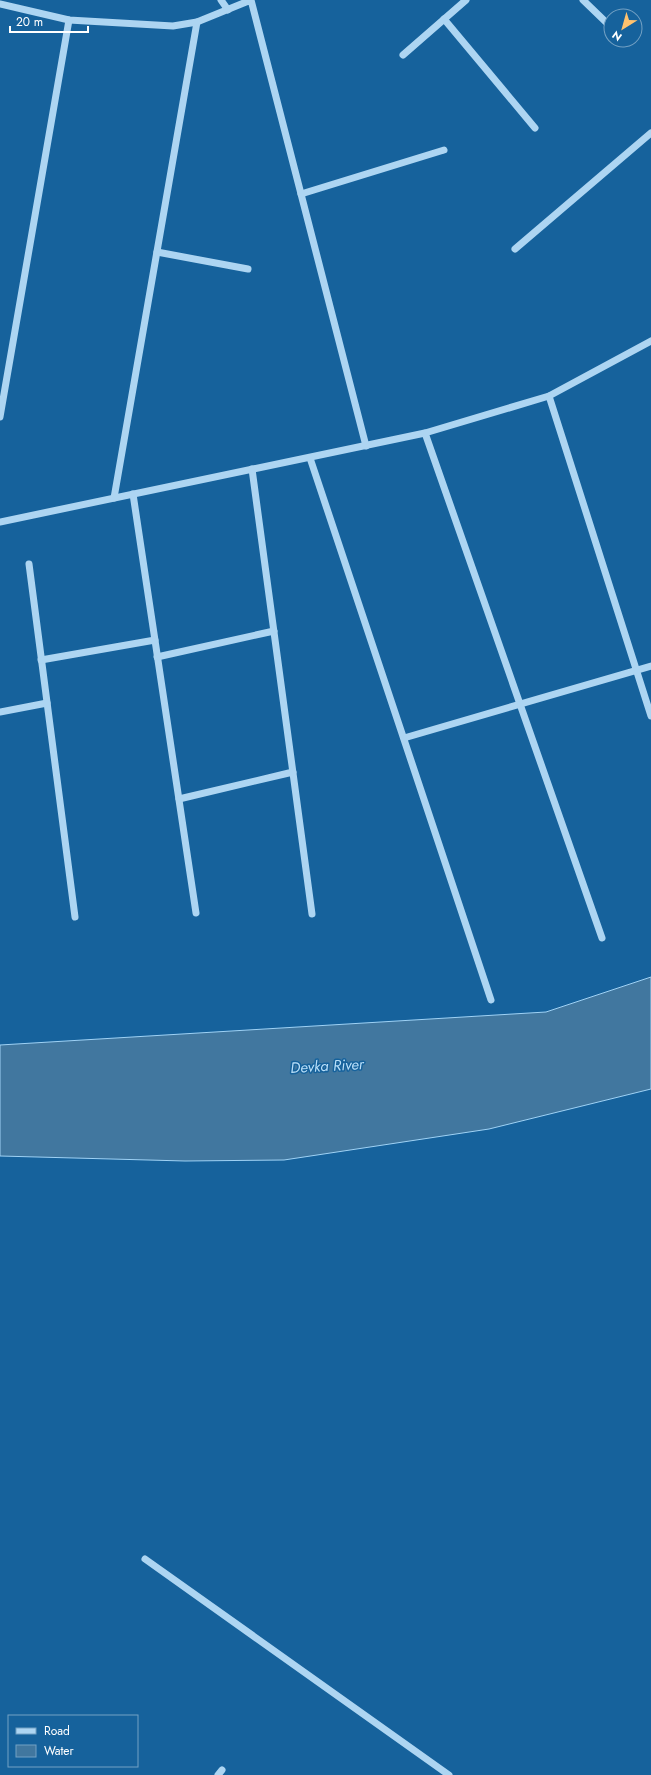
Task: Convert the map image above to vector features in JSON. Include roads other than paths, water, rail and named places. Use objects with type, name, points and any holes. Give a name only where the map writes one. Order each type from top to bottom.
[{"type":"street","points":[[221,0],[228,10]]},
{"type":"street","points":[[0,4],[69,20],[173,26],[197,22],[251,0],[366,446]]},
{"type":"street","points":[[403,55],[466,0]]},
{"type":"street","points":[[583,0],[603,19]]},
{"type":"street","points":[[444,19],[535,128]]},
{"type":"street","points":[[0,417],[69,20]]},
{"type":"street","points":[[114,498],[197,22]]},
{"type":"street","points":[[515,249],[651,132]]},
{"type":"street","points":[[301,194],[444,150]]},
{"type":"street","points":[[157,252],[248,269]]},
{"type":"street","points":[[0,522],[425,433],[549,396],[651,341]]},
{"type":"street","points":[[549,396],[651,716]]},
{"type":"street","points":[[425,433],[602,938]]},
{"type":"street","points":[[310,458],[491,1000]]},
{"type":"street","points":[[252,469],[312,914]]},
{"type":"street","points":[[133,494],[196,913]]},
{"type":"street","points":[[29,564],[75,917]]},
{"type":"street","points":[[157,657],[274,631]]},
{"type":"street","points":[[41,660],[155,640]]},
{"type":"street","points":[[404,738],[651,666]]},
{"type":"street","points":[[0,712],[47,703]]},
{"type":"street","points":[[179,800],[293,772]]},
{"type":"street","points":[[145,1559],[449,1775]]},
{"type":"water","name":"Devka River","points":[[651,977],[651,1089],[489,1129],[284,1160],[185,1161],[0,1156],[0,1045],[546,1012]]}]
